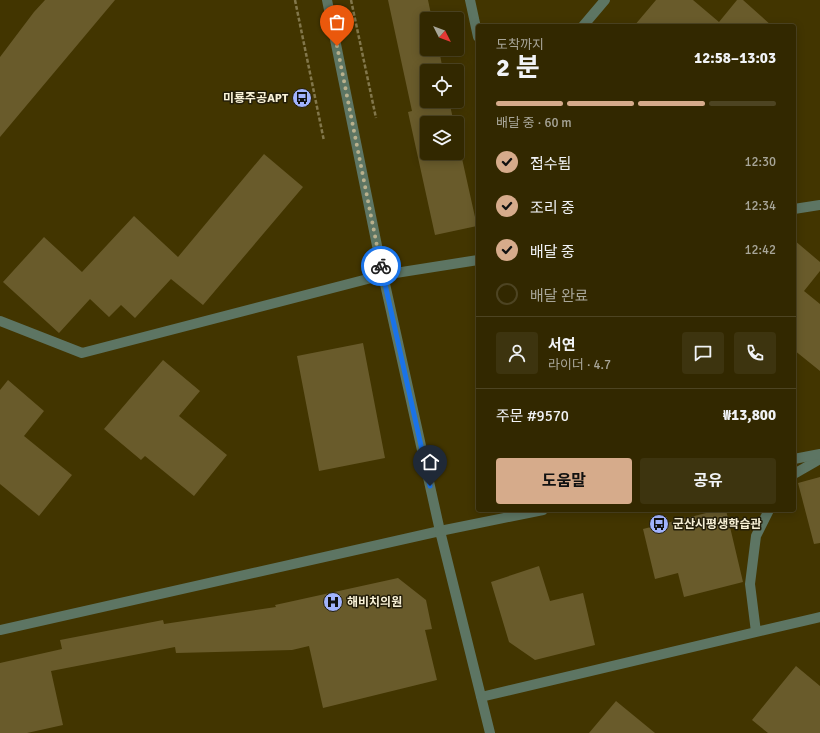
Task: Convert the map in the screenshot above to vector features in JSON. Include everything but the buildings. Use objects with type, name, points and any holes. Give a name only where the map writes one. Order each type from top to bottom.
[{"type":"street","points":[[327,0],[383,276],[440,531],[490,733]]},
{"type":"street","points":[[470,0],[476,28]]},
{"type":"street","points":[[585,24],[605,0]]},
{"type":"street","points":[[796,209],[820,205]]},
{"type":"street","points":[[0,321],[9,326],[82,353],[383,276],[476,260]]},
{"type":"street","points":[[796,459],[820,454]]},
{"type":"street","points":[[796,473],[820,459]]},
{"type":"street","points":[[0,630],[440,531],[533,512]]},
{"type":"street","points":[[756,632],[750,584],[756,536],[768,512]]},
{"type":"street","points":[[481,697],[820,617]]},
{"type":"path","points":[[295,0],[324,141]]},
{"type":"path","points":[[351,0],[376,118]]},
{"type":"way so far","points":[[337,46],[381,266]]},
{"type":"place","name":"미룡주공APT","points":[[302,98]]},
{"type":"place","name":"군산시평생학습관","points":[[659,524]]},
{"type":"place","name":"해비치의원","points":[[333,602]]},
{"type":"route","points":[[381,266],[430,486]]}]
